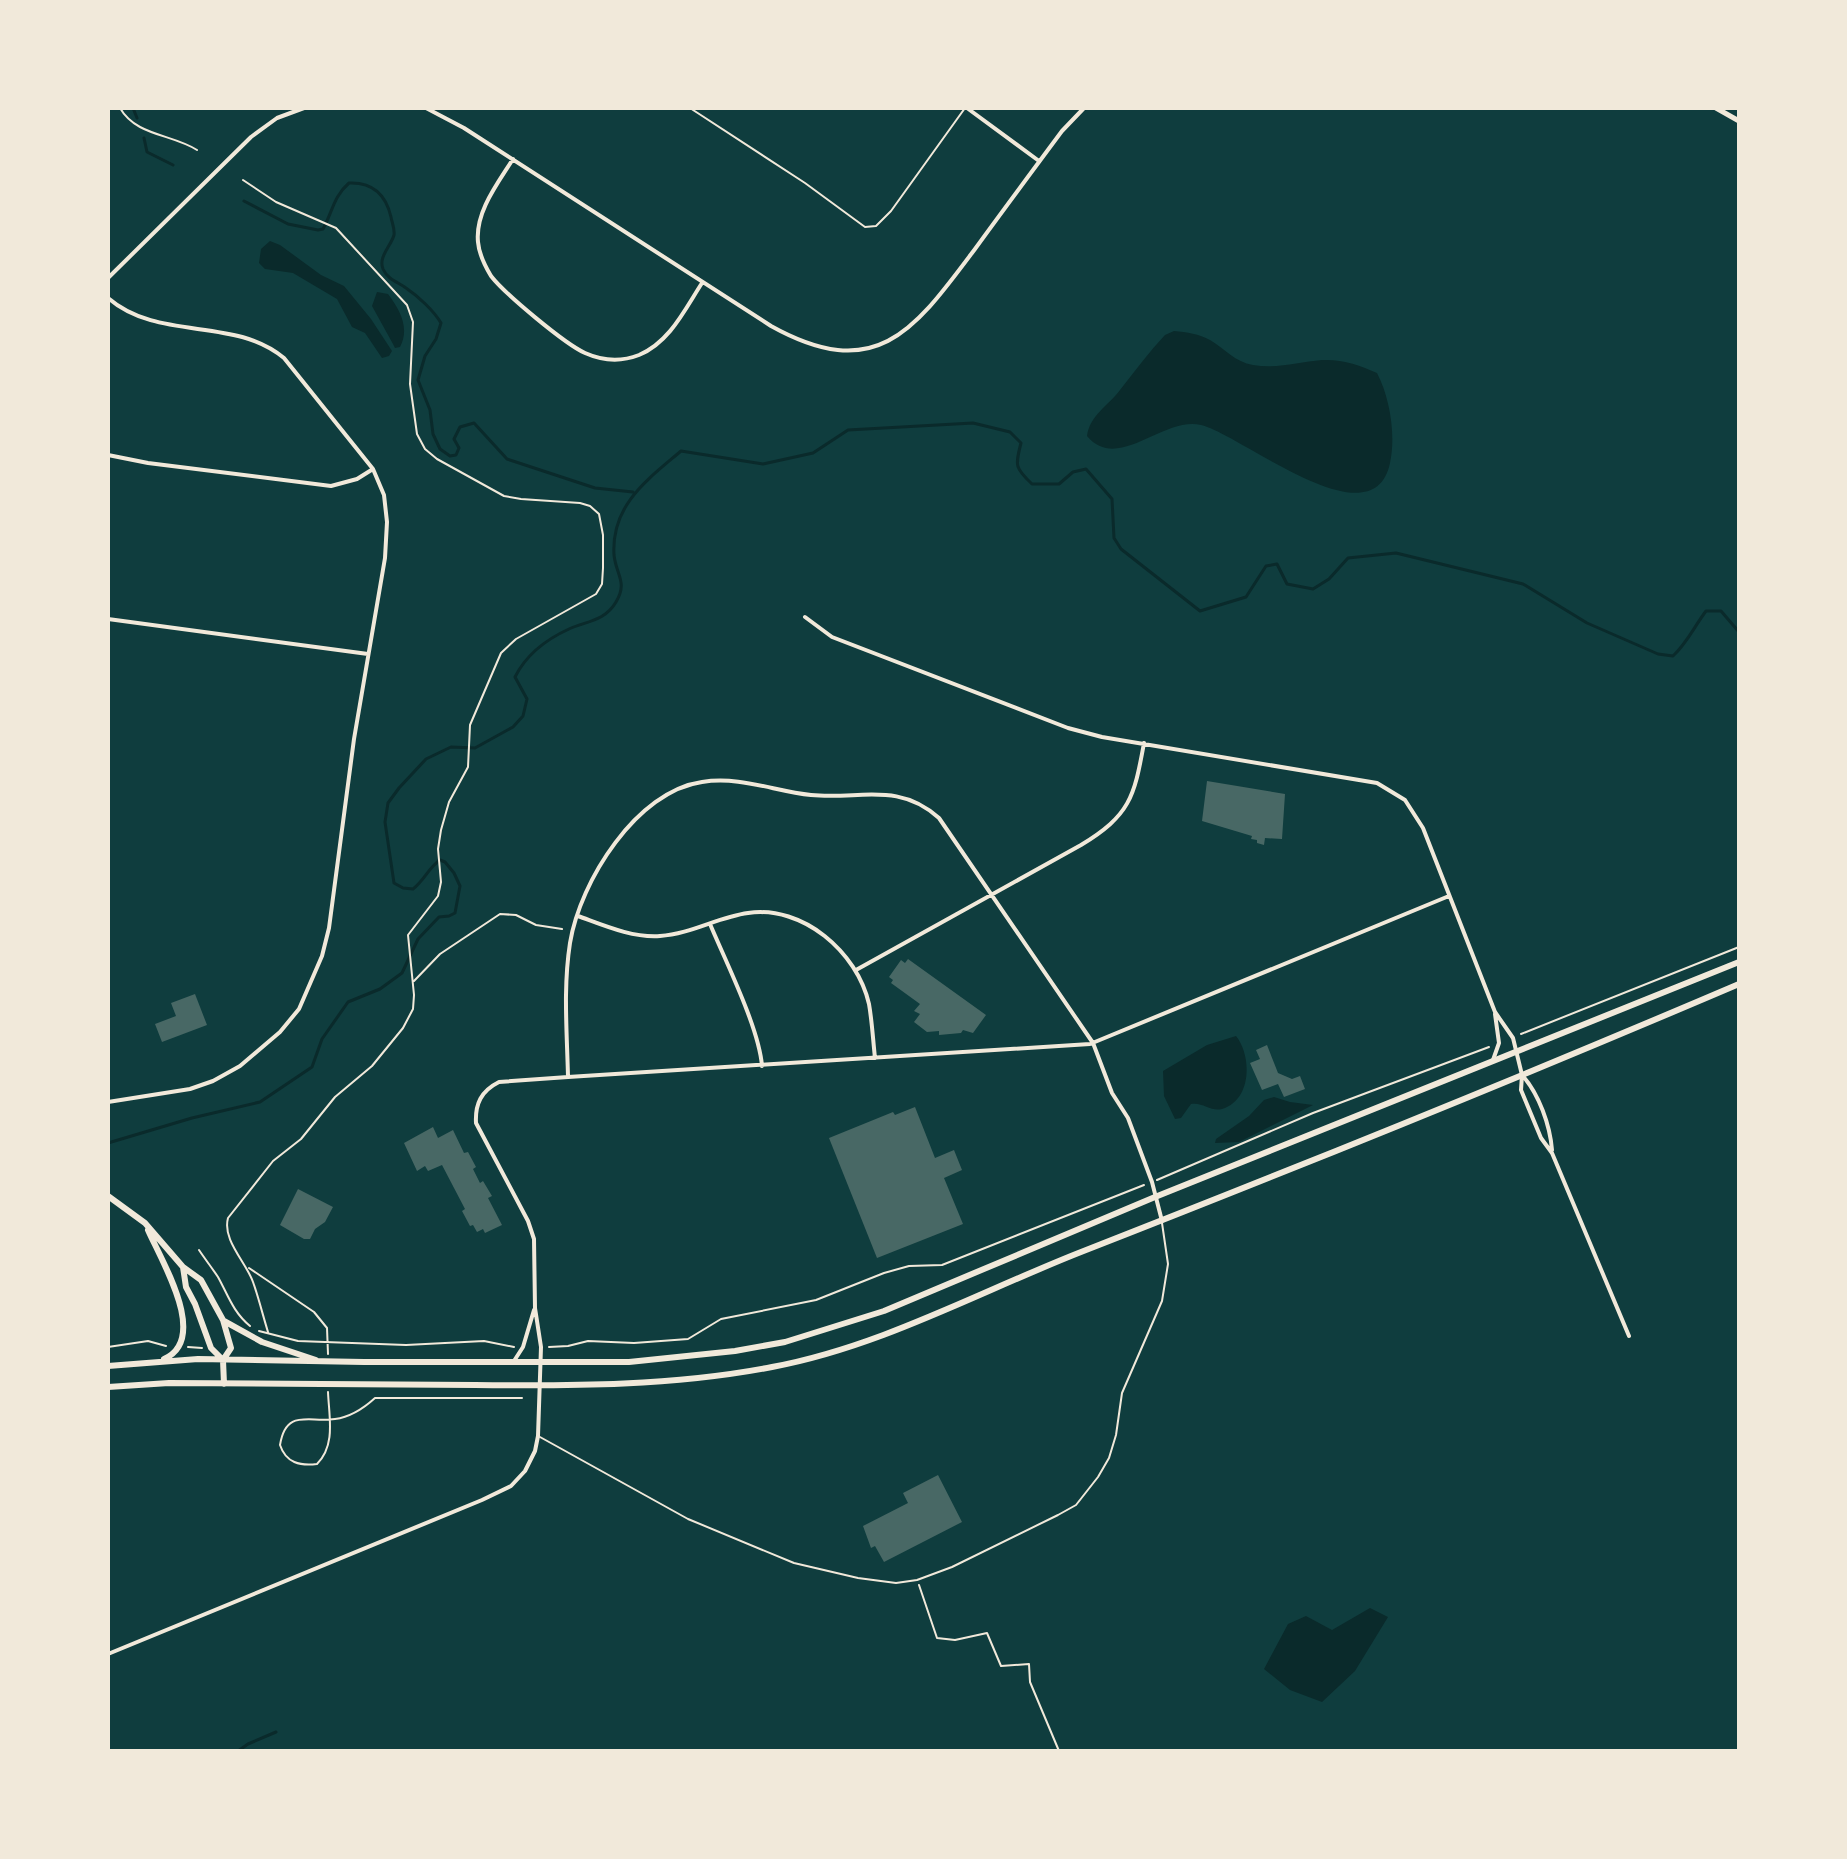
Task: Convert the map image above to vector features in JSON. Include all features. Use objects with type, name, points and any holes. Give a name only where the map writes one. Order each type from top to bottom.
[{"type":"main road","points":[[108,1366],[160,1360],[629,1362],[735,1351],[785,1342],[884,1311],[1155,1197],[1739,962]]},
{"type":"main road","points":[[108,1387],[142,1383],[539,1385],[695,1379],[802,1361],[894,1331],[1062,1259],[1522,1075],[1739,984]]},
{"type":"main road","points":[[108,1196],[145,1223],[183,1267],[201,1280],[223,1320],[231,1348],[223,1360],[224,1384]]},
{"type":"main road","points":[[145,1223],[171,1280],[184,1319],[179,1347],[169,1357],[160,1360]]},
{"type":"main road","points":[[183,1267],[186,1287],[211,1348],[223,1360]]},
{"type":"main road","points":[[223,1320],[262,1342],[319,1361]]},
{"type":"street","points":[[108,278],[251,137],[277,118],[304,108]]},
{"type":"street","points":[[426,108],[464,128],[771,326],[820,348],[835,351],[870,348],[903,331],[927,311],[1039,161],[1084,108]]},
{"type":"street","points":[[966,108],[1039,161]]},
{"type":"street","points":[[1716,108],[1739,121]]},
{"type":"street","points":[[513,159],[485,206],[478,229],[483,262],[502,289],[577,348],[594,356],[615,360],[640,354],[663,340],[702,283]]},
{"type":"street","points":[[108,298],[123,311],[152,323],[254,339],[269,345],[284,358],[373,469],[384,495],[386,547],[329,928],[313,981],[299,1009],[263,1049],[213,1081],[168,1093],[108,1102]]},
{"type":"street","points":[[108,455],[190,469],[331,486],[357,479],[373,469]]},
{"type":"street","points":[[805,617],[832,637],[1068,728],[1102,737],[1383,786],[1405,800],[1417,817],[1495,1012],[1513,1038],[1522,1075],[1521,1090],[1541,1138],[1552,1153],[1629,1336]]},
{"type":"street","points":[[108,619],[368,654]]},
{"type":"street","points":[[856,970],[1081,845],[1112,824],[1132,795],[1144,743]]},
{"type":"street","points":[[568,1077],[565,1007],[570,942],[578,916],[600,869],[623,831],[654,801],[675,789],[714,780],[740,781],[819,796],[879,793],[912,800],[939,818],[1093,1043],[1112,1093],[1128,1118],[1152,1182],[1162,1221]]},
{"type":"street","points":[[108,1654],[482,1500],[511,1486],[525,1471],[535,1451],[538,1436],[541,1347],[535,1308],[534,1239],[528,1221],[476,1123],[475,1114],[486,1090],[499,1082],[1093,1043],[1449,896]]},
{"type":"street","points":[[578,916],[618,930],[657,936],[752,912],[792,917],[823,934],[856,970],[868,1003],[875,1058]]},
{"type":"street","points":[[710,924],[754,1034],[762,1066]]},
{"type":"street","points":[[1492,1061],[1499,1043],[1495,1012]]},
{"type":"street","points":[[1522,1075],[1531,1086],[1551,1133],[1552,1153]]},
{"type":"street","points":[[513,1362],[523,1347],[535,1308]]},
{"type":"lane","points":[[690,108],[805,183],[865,227],[876,226],[891,211],[966,108]]},
{"type":"lane","points":[[538,1436],[688,1519],[794,1563],[858,1578],[896,1583],[917,1580],[952,1567],[1076,1505],[1098,1477],[1109,1458],[1116,1435],[1122,1393],[1162,1301],[1168,1264],[1162,1221]]},
{"type":"path","points":[[120,108],[126,118],[137,126],[165,138],[185,142],[197,150]]},
{"type":"path","points":[[243,180],[276,202],[336,228],[411,312],[414,336],[408,371],[417,434],[425,449],[437,459],[504,496],[590,506],[599,514],[603,535],[602,584],[596,594],[508,645],[489,678],[470,725],[468,767],[449,802],[438,849],[438,896],[408,935],[413,1009],[403,1028],[372,1066],[335,1097],[301,1139],[273,1161],[228,1218],[226,1227],[229,1236],[248,1268],[268,1334]]},
{"type":"path","points":[[413,982],[440,954],[500,914],[516,915],[536,925],[562,929]]},
{"type":"path","points":[[1518,1035],[1739,947]]},
{"type":"path","points":[[1162,1178],[1313,1113],[1489,1047]]},
{"type":"path","points":[[548,1347],[588,1341],[634,1343],[688,1339],[721,1319],[816,1300],[909,1266],[942,1265],[1137,1188]]},
{"type":"path","points":[[199,1250],[241,1318],[268,1334],[298,1341],[406,1345],[484,1341],[512,1347]]},
{"type":"path","points":[[248,1268],[314,1312],[327,1328]]},
{"type":"path","points":[[108,1347],[148,1341],[160,1344]]},
{"type":"path","points":[[329,1423],[328,1450],[317,1464],[298,1465],[283,1453],[281,1436],[294,1420],[343,1417],[364,1408],[375,1398],[522,1398]]},
{"type":"path","points":[[917,1580],[937,1638],[955,1640],[987,1633],[1001,1666],[1029,1664],[1030,1682],[1059,1751]]},
{"type":"water","points":[[270,241],[321,275],[344,286],[392,351],[389,356],[382,358],[365,333],[352,327],[337,299],[293,273],[265,269],[259,263],[261,249]]},
{"type":"water","points":[[377,292],[388,294],[400,313],[404,333],[400,347],[395,348],[372,306]]},
{"type":"water","points":[[1174,331],[1206,338],[1235,358],[1253,365],[1279,366],[1329,360],[1351,363],[1377,373],[1392,429],[1390,463],[1379,485],[1359,493],[1334,489],[1304,478],[1201,425],[1186,424],[1113,449],[1099,446],[1087,436],[1092,422],[1159,341]]},
{"type":"water","points":[[1236,1036],[1247,1066],[1239,1097],[1222,1109],[1191,1104],[1181,1118],[1175,1119],[1164,1096],[1163,1071],[1207,1045]]},
{"type":"water","points":[[1274,1097],[1313,1105],[1239,1142],[1215,1143],[1264,1100]]},
{"type":"water","points":[[1370,1608],[1388,1617],[1355,1671],[1322,1702],[1290,1690],[1264,1669],[1288,1624],[1306,1616],[1332,1630]]},
{"type":"building","points":[[1207,781],[1285,794],[1282,839],[1265,838],[1264,845],[1251,839],[1252,836],[1202,821]]},
{"type":"building","points":[[908,959],[986,1015],[973,1033],[963,1030],[961,1033],[939,1035],[939,1031],[927,1032],[914,1022],[920,1014],[914,1011],[920,1004],[891,983],[893,980],[889,977],[901,960],[905,963]]},
{"type":"building","points":[[195,994],[207,1025],[162,1042],[155,1024],[176,1016],[171,1003]]},
{"type":"building","points":[[1267,1045],[1278,1073],[1292,1079],[1300,1076],[1305,1089],[1284,1097],[1278,1084],[1262,1090],[1250,1063],[1260,1059],[1256,1050]]},
{"type":"building","points":[[915,1107],[935,1158],[954,1150],[962,1170],[944,1178],[963,1224],[877,1258],[829,1138],[893,1112],[895,1115]]},
{"type":"building","points":[[433,1127],[438,1138],[453,1130],[464,1153],[468,1152],[476,1167],[473,1169],[480,1183],[483,1181],[492,1196],[488,1198],[502,1225],[485,1233],[483,1229],[477,1232],[462,1211],[465,1209],[442,1165],[428,1171],[425,1166],[417,1171],[404,1143]]},
{"type":"building","points":[[298,1189],[333,1207],[310,1239],[304,1239],[280,1225]]},
{"type":"building","points":[[938,1475],[962,1522],[884,1562],[875,1546],[871,1548],[863,1526],[908,1503],[903,1493]]},
{"type":"waterway","points":[[133,108],[137,118]]},
{"type":"waterway","points":[[144,138],[147,152],[173,165]]},
{"type":"waterway","points":[[244,201],[288,224],[318,230],[323,229],[336,199],[349,183],[365,185],[377,191],[389,209],[394,230],[382,260],[383,269],[390,278],[421,299],[441,323],[436,339],[425,356],[418,380],[440,449],[450,456],[456,455],[459,448],[454,439],[460,427],[474,423],[507,459],[595,488],[633,492]]},
{"type":"waterway","points":[[108,1143],[260,1102],[312,1067],[322,1039],[348,1002],[380,989],[402,973],[418,939],[439,917],[455,913],[460,886],[445,862],[440,860],[436,863],[413,889],[394,883],[385,822],[388,803],[426,759],[451,747],[475,748],[513,727],[523,716],[527,699],[515,677],[538,648],[569,629],[601,617],[612,608],[621,589],[614,555],[618,522],[644,483],[681,451],[763,464],[813,453],[848,430],[973,423],[1010,432],[1021,443],[1018,466],[1032,484],[1059,484],[1073,472],[1086,469],[1112,499],[1114,538],[1121,549],[1200,611],[1246,597],[1266,566],[1277,564],[1287,584],[1313,589],[1329,579],[1348,558],[1396,553],[1523,584],[1587,623],[1658,654],[1673,656],[1706,611],[1721,611],[1739,632]]},
{"type":"waterway","points":[[238,1751],[276,1732]]}]
